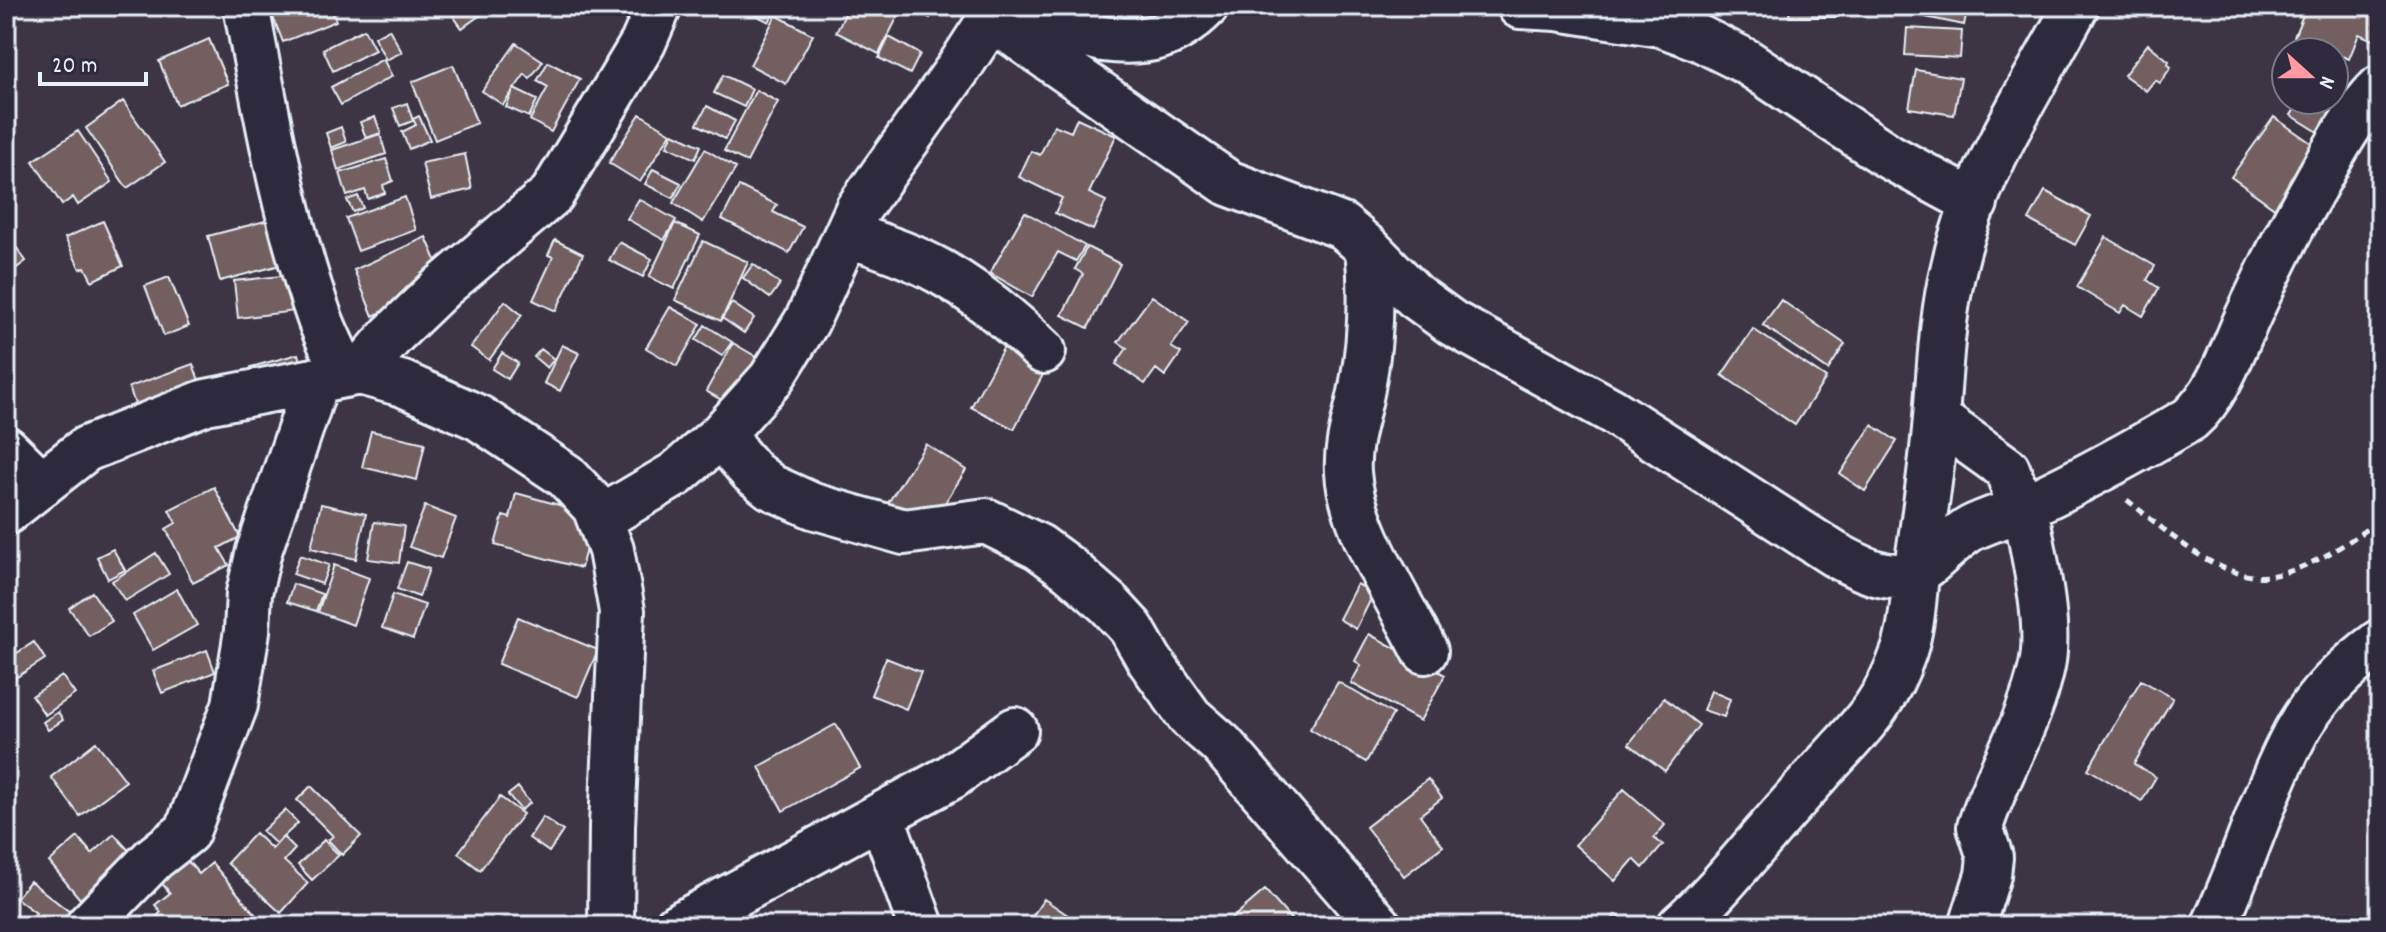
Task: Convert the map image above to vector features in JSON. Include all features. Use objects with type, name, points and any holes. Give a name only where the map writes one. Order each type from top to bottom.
[{"type":"street","points":[[246,6],[272,145],[320,320],[341,376]]},
{"type":"street","points":[[88,926],[154,858],[187,832],[235,705],[245,645],[249,593],[259,551],[341,376],[552,194],[643,43],[659,6]]},
{"type":"street","points":[[1004,21],[1048,34],[1078,33],[1104,39],[1147,40],[1167,36],[1206,6]]},
{"type":"street","points":[[1520,6],[1557,8],[1661,24],[1699,38],[1747,62],[1890,157],[1975,203]]},
{"type":"street","points":[[1680,926],[1739,866],[1874,712],[1891,684],[1914,612],[1945,315],[1955,261],[1975,203],[2017,110],[2076,6]]},
{"type":"street","points":[[600,519],[676,474],[726,430],[771,379],[807,321],[858,209],[960,66],[1004,21]]},
{"type":"street","points":[[1004,21],[1228,183],[1342,226],[1415,296],[1452,323],[1612,411],[1834,554],[1862,569],[1891,576],[1916,572],[1962,534],[2091,475],[2199,411],[2220,377],[2290,230],[2324,168],[2359,110],[2380,88]]},
{"type":"street","points":[[847,234],[939,271],[995,309],[1043,351]]},
{"type":"street","points":[[1368,248],[1372,284],[1370,336],[1347,457],[1351,499],[1425,651]]},
{"type":"street","points":[[6,512],[86,449],[206,402],[341,376],[403,384],[479,418],[566,476],[595,507],[600,519],[611,550],[622,611],[612,826],[611,926]]},
{"type":"street","points":[[1936,418],[2007,469],[2021,509],[2043,625],[2043,663],[2025,719],[1980,827],[1990,857],[1972,926]]},
{"type":"street","points":[[726,430],[735,452],[752,472],[771,487],[813,506],[904,532],[986,521],[1039,547],[1069,569],[1131,628],[1190,717],[1221,744],[1379,926]]},
{"type":"street","points":[[6,449],[42,484]]},
{"type":"street","points":[[2214,926],[2297,731],[2320,697],[2353,663],[2380,642]]},
{"type":"street","points":[[677,926],[951,777],[1015,730]]},
{"type":"street","points":[[881,815],[921,926]]},
{"type":"path","points":[[2091,475],[2172,537],[2222,567],[2253,576],[2280,574],[2312,562],[2380,519]]},
{"type":"building","points":[[301,6],[330,6],[336,21],[283,42],[273,17]]},
{"type":"building","points":[[446,6],[493,6],[462,28]]},
{"type":"building","points":[[599,6],[651,6],[636,23]]},
{"type":"building","points":[[746,6],[776,8],[769,22],[744,9]]},
{"type":"building","points":[[849,6],[903,6],[879,54],[836,32]]},
{"type":"building","points":[[906,6],[935,6],[930,18]]},
{"type":"building","points":[[1790,6],[1838,6],[1838,17],[1789,17]]},
{"type":"building","points":[[1907,6],[1968,6],[1964,25],[1906,13]]},
{"type":"building","points":[[2284,6],[2380,6],[2380,43],[2359,34],[2350,56],[2350,36],[2294,36],[2303,15]]},
{"type":"building","points":[[776,15],[813,35],[786,84],[750,65]]},
{"type":"building","points":[[1907,28],[1962,31],[1960,58],[1905,55]]},
{"type":"building","points":[[364,29],[375,50],[333,71],[323,49]]},
{"type":"building","points":[[389,29],[402,52],[386,60],[374,37]]},
{"type":"building","points":[[889,37],[920,54],[910,74],[879,58]]},
{"type":"building","points":[[209,39],[228,84],[177,105],[159,61]]},
{"type":"building","points":[[516,43],[543,61],[530,79],[525,74],[503,105],[482,91]]},
{"type":"building","points":[[2148,44],[2169,61],[2171,67],[2160,83],[2155,80],[2146,91],[2124,75]]},
{"type":"building","points":[[383,59],[392,76],[341,105],[331,87]]},
{"type":"building","points":[[548,62],[580,79],[551,132],[530,120],[548,87],[537,81]]},
{"type":"building","points":[[453,65],[477,123],[435,140],[412,82]]},
{"type":"building","points":[[1916,70],[1961,78],[1954,115],[1909,108]]},
{"type":"building","points":[[723,75],[752,89],[744,107],[714,93]]},
{"type":"building","points":[[514,89],[537,100],[529,117],[506,107]]},
{"type":"building","points":[[756,90],[778,102],[747,162],[724,151]]},
{"type":"building","points":[[123,101],[165,162],[127,188],[86,128]]},
{"type":"building","points":[[407,103],[413,121],[400,126],[393,108]]},
{"type":"building","points":[[707,106],[735,121],[725,139],[697,124]]},
{"type":"building","points":[[640,114],[671,133],[640,182],[609,163]]},
{"type":"building","points":[[419,116],[430,140],[409,149],[402,132],[416,125],[413,119]]},
{"type":"building","points":[[2293,116],[2336,116],[2343,121],[2331,140]]},
{"type":"building","points":[[375,117],[381,133],[366,138],[360,122]]},
{"type":"building","points":[[2274,117],[2321,150],[2276,209],[2231,177]]},
{"type":"building","points":[[1077,118],[1116,136],[1089,193],[1106,201],[1093,230],[1055,213],[1062,198],[1019,177],[1031,151],[1040,155],[1054,125],[1071,132]]},
{"type":"building","points":[[341,127],[346,142],[331,148],[326,133]]},
{"type":"building","points":[[78,131],[112,182],[78,205],[73,197],[62,205],[33,161]]},
{"type":"building","points":[[673,133],[701,146],[695,159],[667,146]]},
{"type":"building","points":[[380,134],[386,154],[338,170],[332,150]]},
{"type":"building","points":[[705,149],[736,168],[703,222],[673,203]]},
{"type":"building","points":[[465,154],[472,189],[431,199],[422,163]]},
{"type":"building","points":[[386,159],[393,181],[383,185],[385,193],[368,199],[365,190],[347,196],[340,173]]},
{"type":"building","points":[[653,169],[681,183],[673,198],[645,184]]},
{"type":"building","points":[[739,186],[777,205],[773,212],[803,227],[789,253],[722,219]]},
{"type":"building","points":[[2045,191],[2091,216],[2075,245],[2029,220]]},
{"type":"building","points":[[358,196],[363,208],[353,212],[347,200]]},
{"type":"building","points":[[405,197],[416,230],[358,251],[346,218]]},
{"type":"building","points":[[639,199],[676,220],[664,240],[627,219]]},
{"type":"building","points":[[1025,212],[1085,246],[1076,261],[1058,252],[1032,297],[990,273]]},
{"type":"building","points":[[273,219],[284,264],[220,281],[208,236]]},
{"type":"building","points":[[103,221],[123,266],[92,281],[85,267],[80,269],[65,238]]},
{"type":"building","points":[[675,223],[700,235],[674,289],[649,277]]},
{"type":"building","points":[[6,233],[26,261],[6,276]]},
{"type":"building","points":[[426,237],[442,274],[431,290],[373,316],[354,270]]},
{"type":"building","points":[[2106,237],[2155,266],[2147,280],[2159,288],[2143,316],[2125,305],[2120,313],[2077,287]]},
{"type":"building","points":[[555,240],[583,254],[556,311],[533,300],[553,257],[548,255]]},
{"type":"building","points":[[703,241],[748,262],[721,321],[675,300]]},
{"type":"building","points":[[619,242],[652,259],[643,277],[609,260]]},
{"type":"building","points":[[1087,247],[1120,264],[1088,328],[1062,315],[1083,274],[1075,269]]},
{"type":"building","points":[[753,264],[780,284],[770,298],[743,278]]},
{"type":"building","points":[[291,275],[295,311],[238,318],[234,281]]},
{"type":"building","points":[[169,277],[189,326],[164,336],[145,286]]},
{"type":"building","points":[[1152,296],[1189,322],[1171,347],[1181,353],[1165,376],[1156,369],[1145,384],[1116,364],[1127,348],[1118,342]]},
{"type":"building","points":[[1781,300],[1845,344],[1828,370],[1763,325]]},
{"type":"building","points":[[505,301],[522,315],[489,360],[471,347]]},
{"type":"building","points":[[732,303],[754,318],[744,333],[722,318]]},
{"type":"building","points":[[670,307],[701,324],[677,366],[646,348]]},
{"type":"building","points":[[705,325],[732,342],[722,356],[696,340]]},
{"type":"building","points":[[1753,329],[1826,378],[1795,425],[1722,375]]},
{"type":"building","points":[[1012,332],[1054,354],[1014,429],[971,407]]},
{"type":"building","points":[[733,343],[767,363],[741,411],[706,391]]},
{"type":"building","points":[[562,345],[579,353],[560,391],[544,383]]},
{"type":"building","points":[[541,349],[554,359],[547,368],[534,357]]},
{"type":"building","points":[[502,353],[518,363],[508,379],[492,369]]},
{"type":"building","points":[[298,354],[304,376],[256,389],[251,367]]},
{"type":"building","points":[[193,364],[201,386],[137,410],[129,387]]},
{"type":"building","points":[[1872,425],[1897,441],[1865,491],[1840,474]]},
{"type":"building","points":[[371,431],[425,443],[417,480],[362,467]]},
{"type":"building","points":[[926,444],[966,470],[946,501],[954,507],[935,537],[886,506]]},
{"type":"building","points":[[214,487],[240,537],[219,548],[229,565],[193,583],[166,529],[176,523],[169,510]]},
{"type":"building","points":[[516,493],[595,515],[581,568],[495,545],[503,516],[510,518]]},
{"type":"building","points":[[321,504],[366,514],[356,559],[311,548]]},
{"type":"building","points":[[425,506],[456,518],[441,558],[409,547]]},
{"type":"building","points":[[374,522],[404,526],[399,563],[368,559]]},
{"type":"building","points":[[113,549],[125,570],[108,579],[97,557]]},
{"type":"building","points":[[156,553],[169,574],[125,601],[112,581]]},
{"type":"building","points":[[300,555],[329,565],[322,584],[293,574]]},
{"type":"building","points":[[407,562],[429,569],[419,597],[397,589]]},
{"type":"building","points":[[334,565],[369,578],[353,625],[318,612]]},
{"type":"building","points":[[293,584],[322,594],[316,611],[287,602]]},
{"type":"building","points":[[1357,584],[1374,593],[1356,629],[1339,619]]},
{"type":"building","points":[[177,589],[197,625],[153,650],[133,615]]},
{"type":"building","points":[[92,592],[112,621],[89,636],[69,608]]},
{"type":"building","points":[[393,594],[425,605],[413,639],[382,628]]},
{"type":"building","points":[[518,617],[598,650],[578,697],[498,664]]},
{"type":"building","points":[[1369,634],[1445,675],[1420,721],[1351,683],[1361,665],[1355,661]]},
{"type":"building","points":[[34,642],[45,659],[9,682],[6,660]]},
{"type":"building","points":[[207,650],[215,672],[162,693],[153,671]]},
{"type":"building","points":[[886,658],[921,672],[906,709],[871,695]]},
{"type":"building","points":[[62,676],[75,694],[45,715],[32,696]]},
{"type":"building","points":[[2141,680],[2173,698],[2134,764],[2156,777],[2142,801],[2088,769]]},
{"type":"building","points":[[1338,682],[1393,714],[1366,762],[1310,729]]},
{"type":"building","points":[[1711,691],[1730,699],[1724,717],[1703,710]]},
{"type":"building","points":[[1664,698],[1699,725],[1665,771],[1629,744]]},
{"type":"building","points":[[58,712],[63,720],[48,730],[43,722]]},
{"type":"building","points":[[836,724],[860,768],[783,811],[759,767]]},
{"type":"building","points":[[96,742],[126,781],[80,816],[51,777]]},
{"type":"building","points":[[1428,779],[1442,798],[1420,815],[1443,846],[1404,876],[1366,827]]},
{"type":"building","points":[[311,786],[361,836],[342,855],[328,840],[333,836],[297,800]]},
{"type":"building","points":[[518,787],[530,803],[521,810],[508,795]]},
{"type":"building","points":[[1624,789],[1665,825],[1654,838],[1663,845],[1643,868],[1634,859],[1615,881],[1575,845]]},
{"type":"building","points":[[500,797],[523,814],[480,870],[458,853]]},
{"type":"building","points":[[285,810],[298,823],[276,844],[262,831]]},
{"type":"building","points":[[543,817],[563,831],[549,852],[529,838]]},
{"type":"building","points":[[255,833],[272,849],[283,837],[295,849],[284,861],[308,883],[281,913],[227,863]]},
{"type":"building","points":[[114,834],[132,854],[80,899],[49,862],[78,837],[92,854]]},
{"type":"building","points":[[324,840],[339,855],[312,880],[298,865]]},
{"type":"building","points":[[186,859],[199,874],[212,863],[261,921],[254,926],[148,926],[161,912],[155,905],[170,893],[160,881]]},
{"type":"building","points":[[30,881],[71,913],[61,926],[26,926],[36,913],[16,898]]},
{"type":"building","points":[[1265,890],[1297,926],[1223,926]]},
{"type":"building","points":[[1044,899],[1084,926],[1026,926]]},
{"type":"building","points":[[1615,915],[1637,925],[1637,926],[1609,926]]}]
